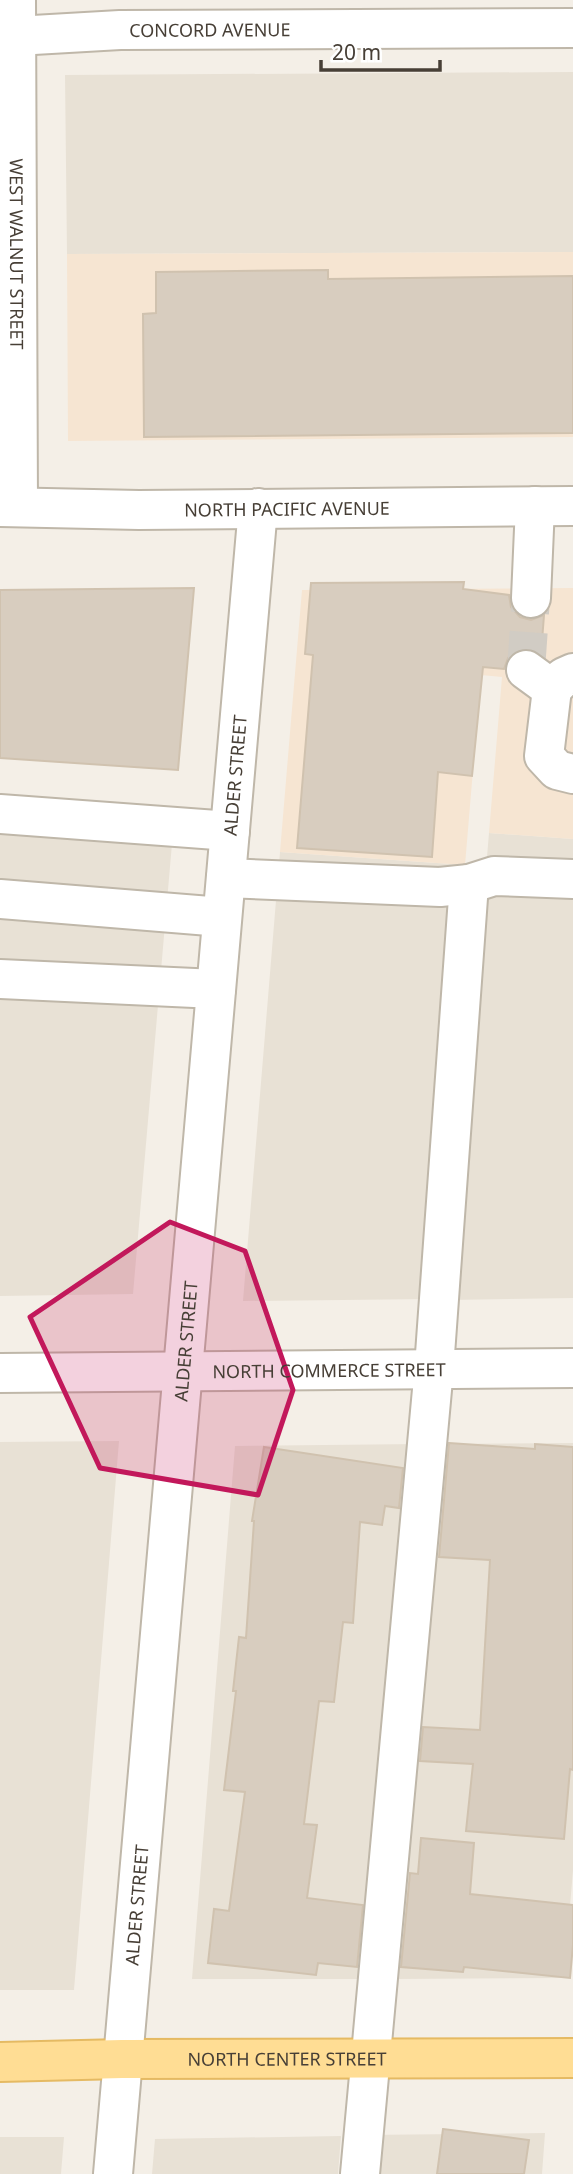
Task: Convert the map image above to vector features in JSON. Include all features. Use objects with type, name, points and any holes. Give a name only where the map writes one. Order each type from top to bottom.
[{"type":"main road","name":"NORTH CENTER STREET","points":[[0,2063],[122,2059],[573,2058]]},
{"type":"street","name":"CONCORD AVENUE","points":[[16,18],[120,30],[573,28]]},
{"type":"street","name":"WEST WALNUT STREET","points":[[9,506],[9,285],[16,18]]},
{"type":"street","name":"NORTH PACIFIC AVENUE","points":[[9,506],[139,510],[573,506]]},
{"type":"street","points":[[531,598],[536,506]]},
{"type":"street","name":"ALDER STREET","points":[[113,2174],[258,508]]},
{"type":"street","points":[[550,677],[544,756],[557,769],[573,774]]},
{"type":"street","points":[[0,814],[230,831]]},
{"type":"street","points":[[226,878],[440,887],[469,884],[494,876],[573,879]]},
{"type":"street","points":[[360,2174],[434,1368],[469,884]]},
{"type":"street","points":[[0,899],[222,917]]},
{"type":"street","points":[[0,979],[216,989]]},
{"type":"street","name":"NORTH COMMERCE STREET","points":[[0,1373],[573,1367]]},
{"type":"highlighted area","points":[[170,1222],[245,1251],[293,1390],[258,1495],[100,1468],[30,1317]]},
{"type":"shaded area","points":[[573,72],[573,252],[67,254],[65,75]]},
{"type":"shaded area","points":[[573,252],[573,437],[68,441],[67,254]]},
{"type":"shaded area","points":[[573,588],[573,839],[489,833],[502,677],[481,675],[465,865],[280,852],[302,590]]},
{"type":"shaded area","points":[[175,809],[133,1294],[0,1296],[0,810]]},
{"type":"shaded area","points":[[489,833],[573,839],[573,1298],[450,1300]]},
{"type":"shaded area","points":[[280,852],[465,865],[431,1299],[243,1301]]},
{"type":"shaded area","points":[[119,1441],[74,1990],[0,1990],[0,1442]]},
{"type":"shaded area","points":[[573,1443],[573,1870],[564,1978],[396,1979],[439,1444]]},
{"type":"shaded area","points":[[419,1444],[375,1979],[192,1979],[235,1446]]},
{"type":"shaded area","points":[[545,2133],[542,2174],[359,2174],[362,2135]]},
{"type":"shaded area","points":[[341,2136],[338,2174],[152,2174],[155,2139]]},
{"type":"shaded area","points":[[0,2137],[64,2137],[61,2174],[0,2174]]},
{"type":"building","points":[[328,270],[328,279],[573,276],[573,433],[144,437],[143,314],[156,313],[156,272]]},
{"type":"building","points":[[464,582],[463,589],[509,595],[511,607],[520,617],[531,620],[544,615],[541,654],[529,648],[518,650],[508,658],[504,669],[483,667],[472,776],[438,772],[432,857],[297,848],[313,655],[305,654],[311,583]]},
{"type":"building","points":[[194,588],[178,770],[0,758],[0,590]]},
{"type":"building","points":[[449,1443],[535,1449],[535,1444],[573,1447],[573,1770],[570,1769],[564,1839],[466,1831],[473,1764],[420,1761],[423,1727],[480,1730],[490,1560],[439,1557]]},
{"type":"building","points":[[264,1447],[403,1468],[399,1508],[385,1506],[382,1525],[360,1522],[353,1623],[343,1622],[334,1702],[319,1701],[304,1824],[317,1825],[307,1898],[363,1905],[357,1967],[318,1963],[316,1975],[208,1963],[214,1909],[229,1911],[245,1792],[224,1790],[236,1691],[233,1691],[239,1637],[246,1638],[252,1521]]},
{"type":"building","points":[[421,1838],[474,1843],[470,1894],[573,1905],[570,1978],[464,1967],[463,1972],[401,1967],[410,1873],[418,1874]]},
{"type":"building","points":[[443,2129],[529,2140],[524,2174],[437,2174]]},
{"type":"tunnel","points":[[526,670],[531,598]]}]
